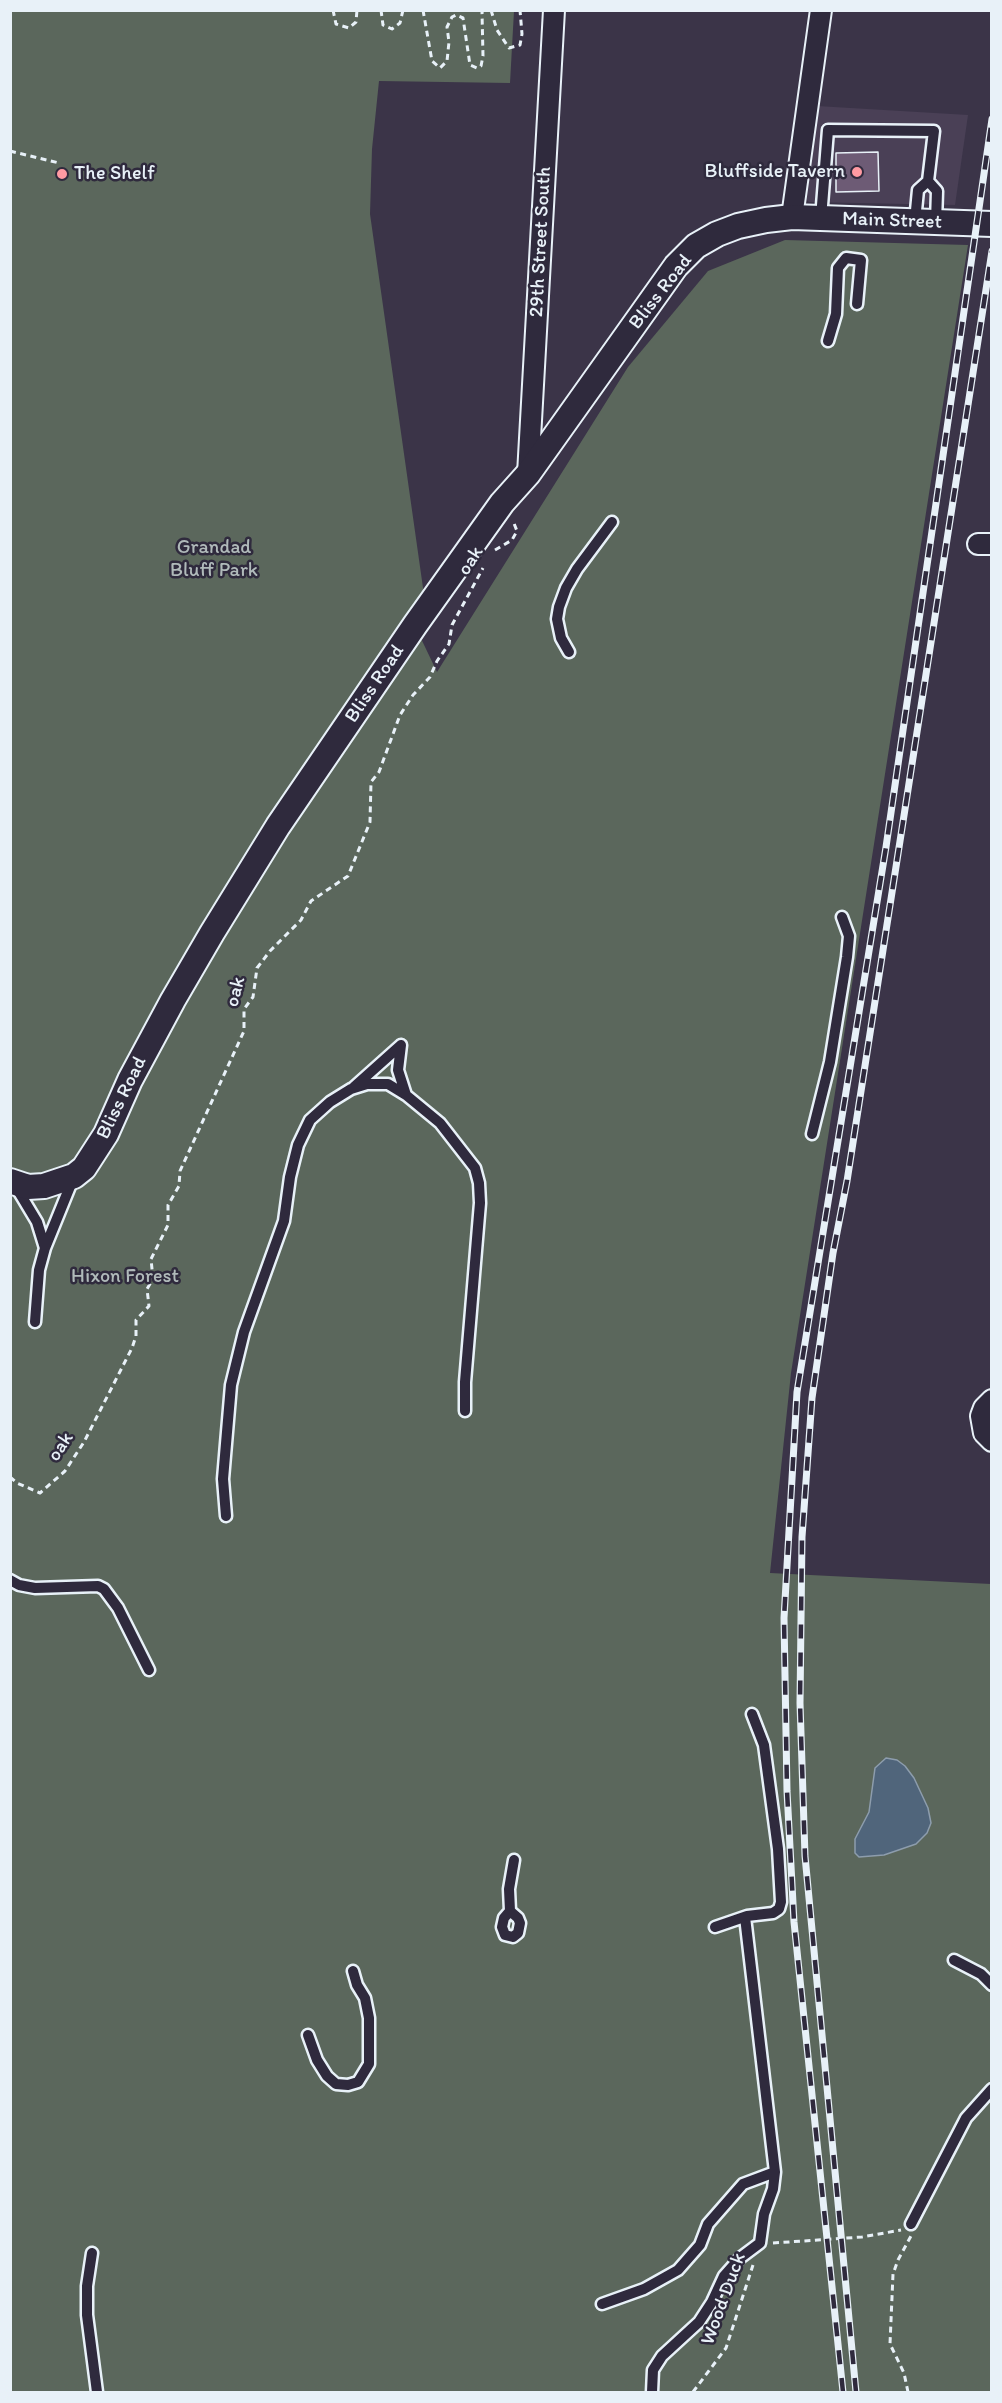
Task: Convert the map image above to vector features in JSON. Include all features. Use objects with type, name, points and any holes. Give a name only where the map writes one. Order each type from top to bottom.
[{"type":"street","name":"29th Street South","points":[[528,474],[554,10]]},
{"type":"street","points":[[792,217],[821,10]]},
{"type":"street","name":"Bliss Road","points":[[11,1181],[28,1187],[44,1186],[74,1176],[84,1168],[96,1151],[153,1037],[212,933],[278,826],[502,502],[528,474],[676,266],[696,246],[717,234],[738,226],[792,217]]},
{"type":"street","name":"Main Street","points":[[792,217],[992,224]]},
{"type":"street","points":[[992,1400],[984,1408],[981,1416],[984,1433],[992,1441]]},
{"type":"lane","points":[[821,218],[828,130],[934,131],[928,180],[918,190],[926,222]]},
{"type":"lane","points":[[926,222],[937,191],[928,180]]},
{"type":"lane","points":[[828,341],[836,314],[838,267],[846,258],[861,260],[857,304]]},
{"type":"lane","points":[[568,652],[557,619],[559,607],[566,588],[577,569],[612,522]]},
{"type":"lane","points":[[812,1134],[830,1062],[847,957],[849,936],[842,917]]},
{"type":"lane","points":[[226,1516],[223,1479],[231,1385],[244,1332],[284,1221],[290,1177],[298,1145],[310,1120],[330,1102],[351,1089],[401,1045],[398,1070],[406,1095]]},
{"type":"lane","points":[[351,1089],[367,1084],[388,1084],[406,1095],[440,1123],[475,1168],[479,1183],[480,1203],[465,1382],[465,1411]]},
{"type":"lane","points":[[35,1322],[39,1270],[45,1248],[74,1176]]},
{"type":"lane","points":[[11,1181],[37,1222],[45,1248]]},
{"type":"lane","points":[[10,1580],[19,1585],[35,1588],[98,1586],[104,1589],[118,1608],[149,1670]]},
{"type":"lane","points":[[715,1928],[745,1917],[773,1913],[779,1909],[782,1902],[778,1849],[764,1745],[752,1714]]},
{"type":"lane","points":[[510,1911],[509,1889],[514,1860]]},
{"type":"lane","points":[[652,2392],[652,2370],[662,2356],[699,2322],[712,2302],[724,2276],[740,2258],[760,2243],[764,2214],[773,2189],[775,2172],[745,1917]]},
{"type":"lane","points":[[954,1960],[981,1974],[992,1985]]},
{"type":"lane","points":[[308,2035],[317,2060],[327,2076],[336,2084],[348,2085],[358,2082],[369,2064],[369,2018],[365,1998],[357,1985],[353,1971]]},
{"type":"lane","points":[[911,2224],[960,2128],[992,2089]]},
{"type":"lane","points":[[602,2304],[644,2289],[678,2271],[700,2245],[708,2224],[743,2184],[775,2172]]},
{"type":"lane","points":[[92,2253],[87,2286],[87,2315],[97,2392]]},
{"type":"path","points":[[333,10],[336,24],[350,28],[356,22],[357,10]]},
{"type":"path","points":[[381,10],[383,25],[392,28],[400,23],[403,10]]},
{"type":"path","points":[[423,10],[432,61],[440,68],[447,61],[449,42],[447,27],[452,17],[456,15],[463,18],[470,65],[477,68],[481,66],[483,56],[482,12],[484,10]]},
{"type":"path","points":[[491,10],[497,30],[509,48],[513,45],[520,45],[522,33],[520,10]]},
{"type":"path","points":[[10,151],[59,163]]},
{"type":"path","name":"oak","points":[[492,553],[512,540],[517,531],[510,512],[502,502]]},
{"type":"path","name":"oak","points":[[10,1477],[17,1483],[40,1493],[65,1471],[84,1442],[132,1348],[136,1336],[136,1320],[149,1306],[147,1289],[153,1278],[151,1259],[168,1225],[168,1205],[179,1186],[180,1171],[244,1031],[244,1009],[253,997],[257,968],[300,920],[311,901],[348,876],[370,822],[371,782],[379,772],[400,715],[413,695],[430,677],[437,661],[449,644],[452,625],[483,569],[486,558]]},
{"type":"path","points":[[760,2243],[862,2237],[899,2231],[911,2224],[913,2233],[893,2274],[890,2344],[904,2373],[908,2392]]},
{"type":"path","name":"Wood Duck","points":[[693,2392],[726,2348],[760,2243]]},
{"type":"shaded area","points":[[817,106],[968,115],[955,205],[809,202],[805,198],[805,190]]},
{"type":"green space","points":[[11,11],[514,11],[510,83],[379,81],[372,149],[370,214],[426,609],[415,626],[437,672],[628,367],[708,271],[785,240],[968,245],[791,1373],[770,1573],[991,1584],[991,2392],[11,2392]]},
{"type":"water","points":[[886,1758],[897,1760],[914,1778],[928,1808],[931,1823],[927,1833],[916,1844],[884,1855],[859,1857],[855,1853],[855,1839],[869,1812],[875,1768]]},
{"type":"building","name":"Bluffside Tavern","points":[[878,152],[879,191],[836,192],[836,153]]},
{"type":"railway","points":[[843,2392],[794,1922],[787,1791],[784,1618],[797,1392],[886,847],[992,119]]},
{"type":"railway","points":[[856,2392],[805,1856],[800,1703],[802,1537],[812,1398],[833,1253],[847,1181],[992,251]]},
{"type":"place","name":"Bluffside Tavern","points":[[857,172]]},
{"type":"place","name":"The Shelf","points":[[62,174]]},
{"type":"park label","name":"Grandad Bluff Park","points":[[214,560]]},
{"type":"park label","name":"Hixon Forest","points":[[125,1277]]}]
